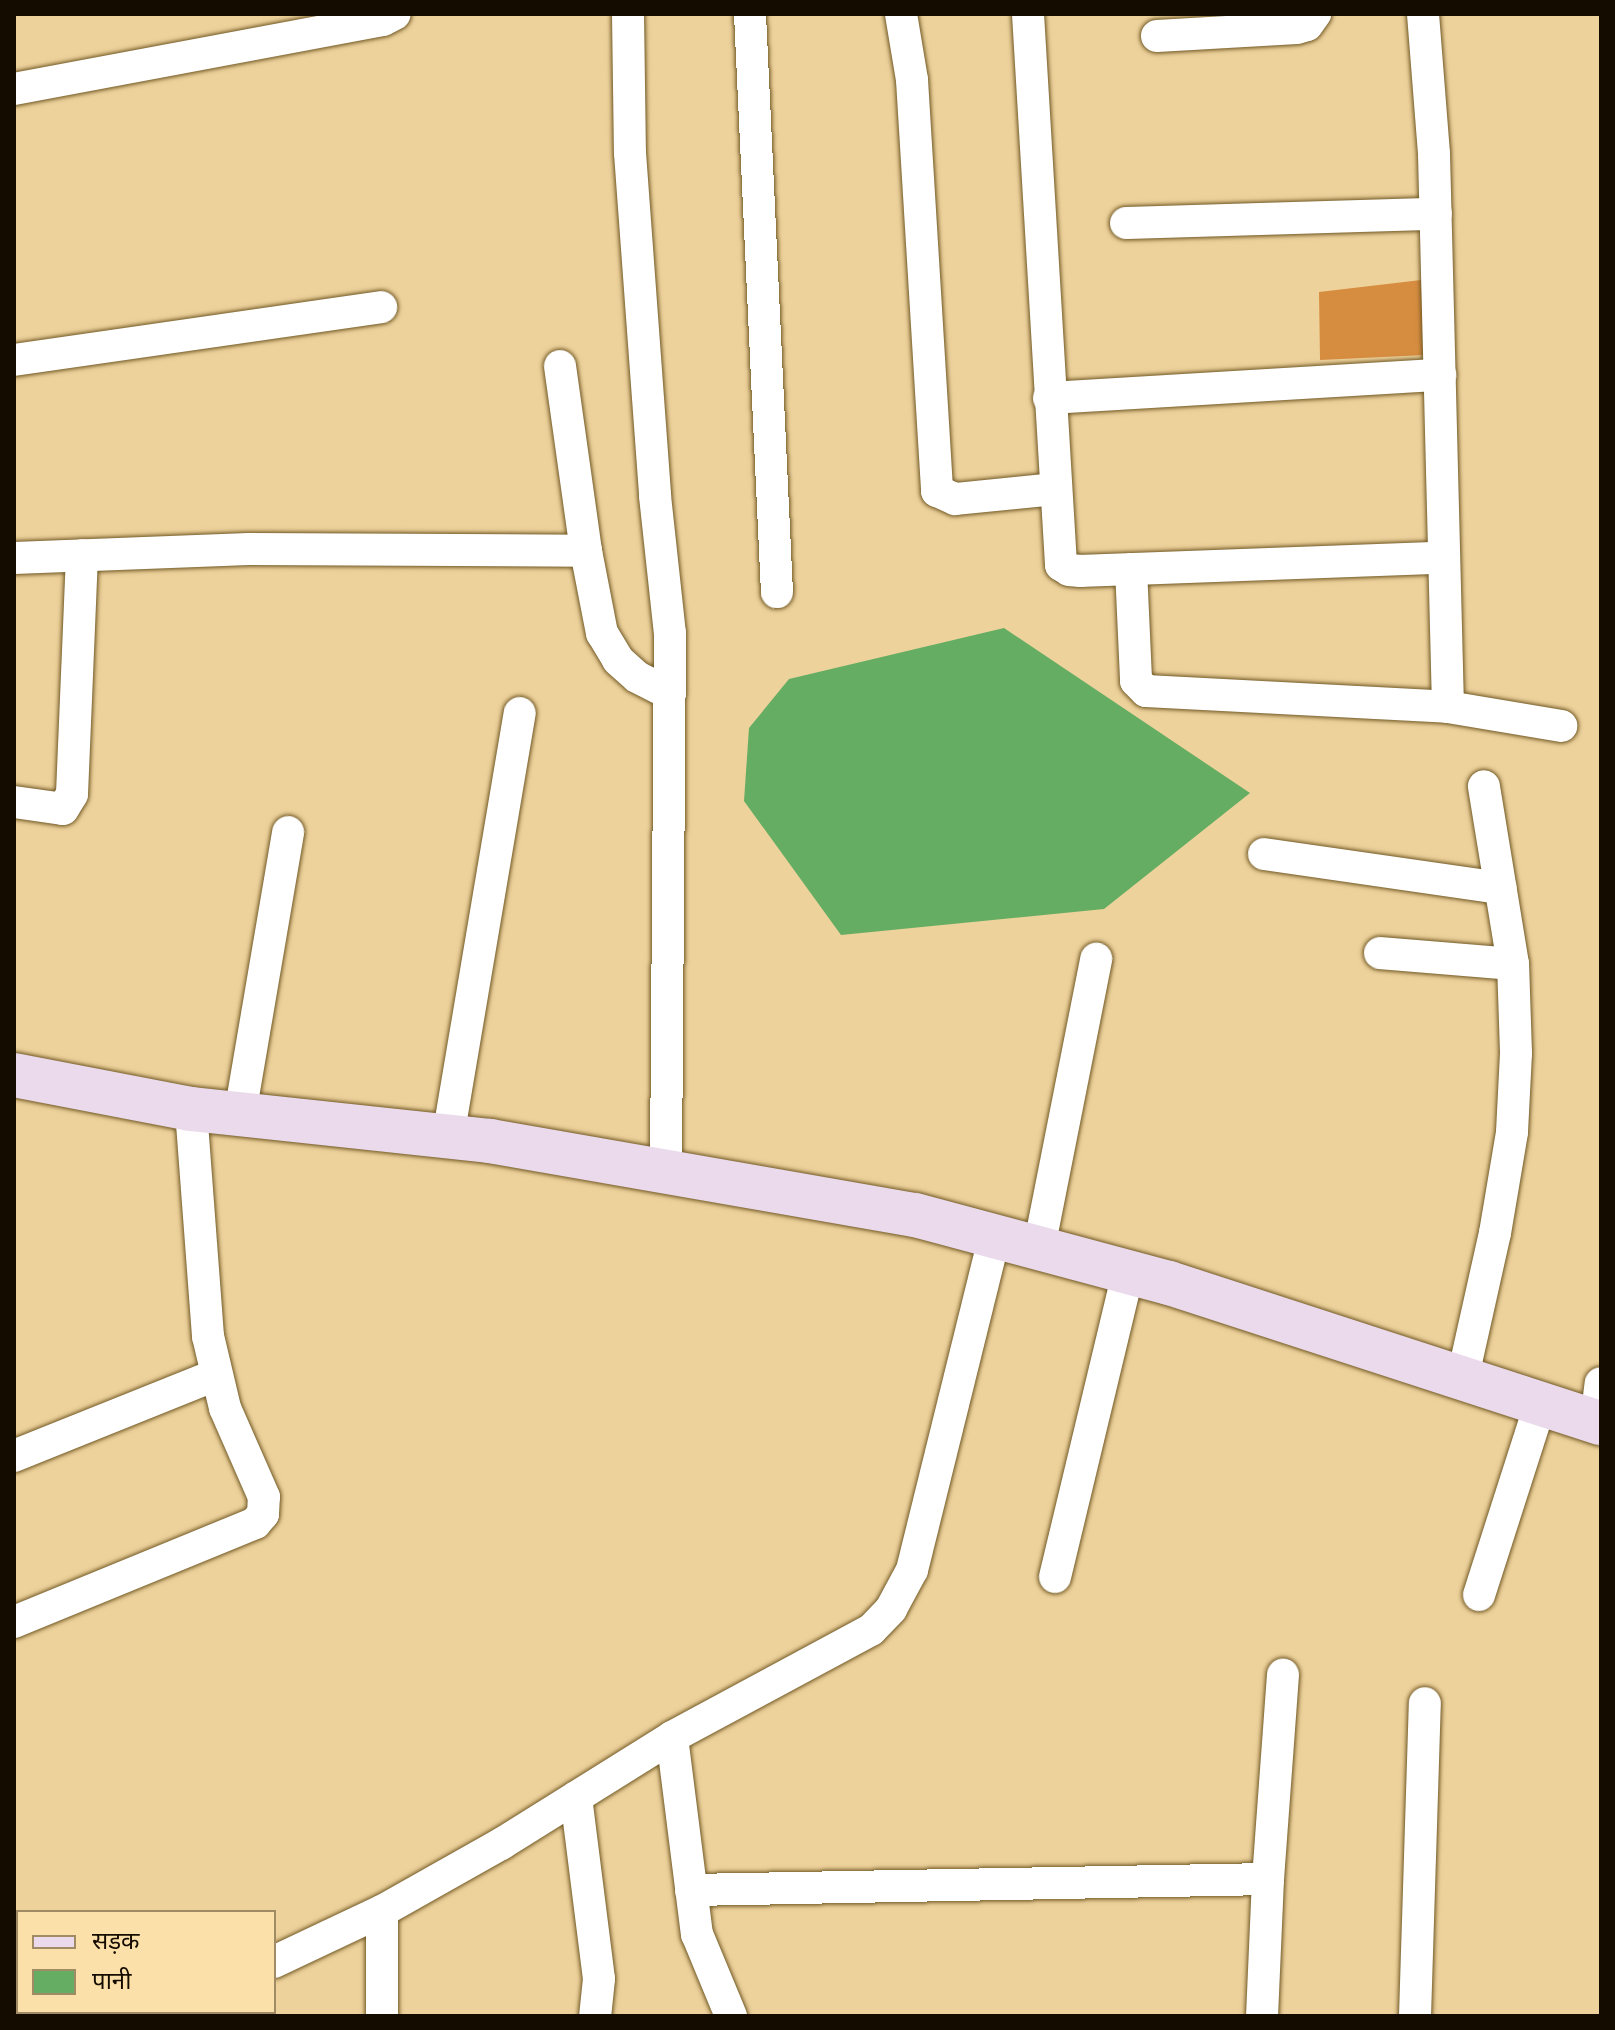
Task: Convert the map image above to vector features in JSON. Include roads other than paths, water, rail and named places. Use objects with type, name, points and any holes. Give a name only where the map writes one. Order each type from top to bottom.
[{"type":"street","points":[[14,89],[383,20],[395,14]]},
{"type":"street","points":[[628,14],[630,153],[655,496],[670,633],[666,1171]]},
{"type":"street","points":[[750,14],[777,592]]},
{"type":"street","points":[[901,14],[912,80],[937,491],[955,499],[1055,489]]},
{"type":"street","points":[[1028,14],[1061,565],[1069,570],[1131,569],[1444,558]]},
{"type":"street","points":[[1157,36],[1192,24],[1297,28],[1307,25],[1315,14]]},
{"type":"street","points":[[1423,14],[1436,214],[1448,707]]},
{"type":"street","points":[[1126,223],[1436,214]]},
{"type":"street","points":[[14,360],[381,307]]},
{"type":"street","points":[[560,366],[586,551],[602,633],[618,660],[637,677],[670,694]]},
{"type":"street","points":[[1049,398],[1440,375]]},
{"type":"street","points":[[14,558],[249,549],[586,551]]},
{"type":"street","points":[[14,802],[63,809],[72,794],[82,555]]},
{"type":"street","points":[[1131,569],[1136,681],[1146,691],[1448,707],[1561,726]]},
{"type":"street","points":[[448,1137],[520,713]]},
{"type":"street","points":[[1463,1376],[1495,1233],[1512,1132],[1516,1053],[1513,964],[1484,786]]},
{"type":"street","points":[[240,1114],[288,832]]},
{"type":"street","points":[[1264,854],[1501,888]]},
{"type":"street","points":[[1380,953],[1513,964]]},
{"type":"street","points":[[1039,1248],[1096,959]]},
{"type":"street","points":[[14,1075],[191,1109],[448,1137],[915,1215],[1128,1272],[1541,1402],[1599,1409]]},
{"type":"street","points":[[14,1622],[255,1523],[263,1514],[264,1497],[225,1408],[208,1336],[191,1109]]},
{"type":"street","points":[[276,1961],[382,1911],[672,1737],[871,1630],[891,1609],[912,1570],[995,1235]]},
{"type":"street","points":[[1055,1577],[1128,1272]]},
{"type":"street","points":[[14,1456],[216,1375]]},
{"type":"street","points":[[1479,1595],[1541,1402]]},
{"type":"street","points":[[1262,2016],[1268,1879],[1283,1675]]},
{"type":"street","points":[[1415,2016],[1425,1703]]},
{"type":"street","points":[[672,1737],[697,1934],[731,2016]]},
{"type":"street","points":[[576,1797],[599,1979],[595,2016]]},
{"type":"street","points":[[691,1890],[1268,1879]]},
{"type":"street","points":[[382,1911],[382,2016]]},
{"type":"water","points":[[1004,628],[1250,793],[1104,909],[841,935],[744,801],[749,728],[789,679]]}]
